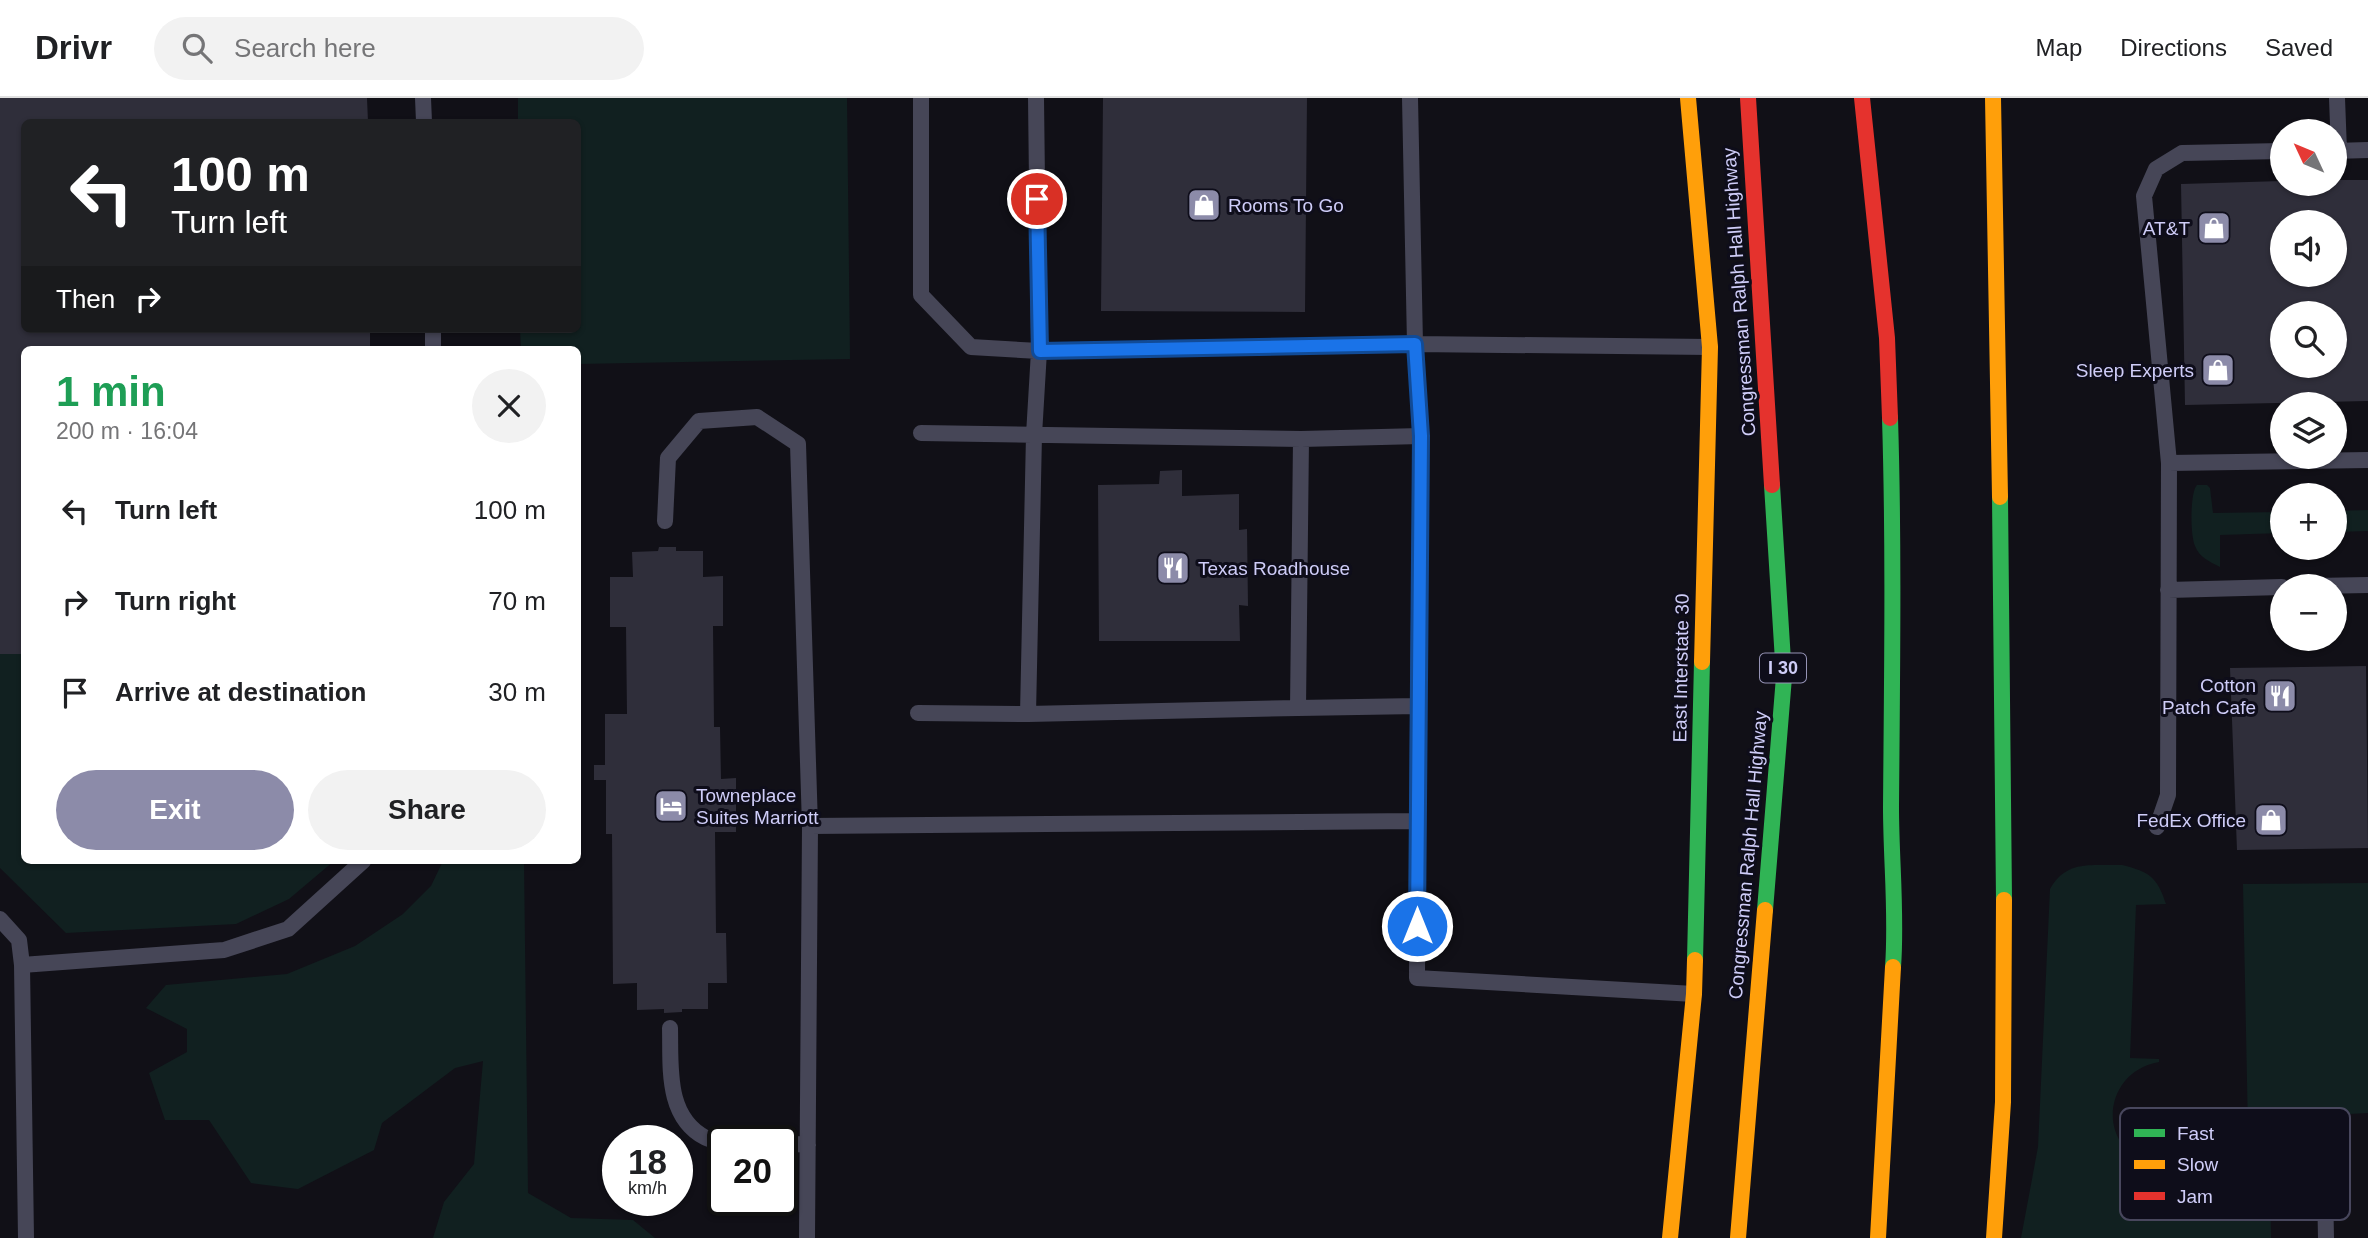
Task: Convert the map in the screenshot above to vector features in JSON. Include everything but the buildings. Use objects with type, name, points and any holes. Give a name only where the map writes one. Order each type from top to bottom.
[{"type":"main road","name":"East Interstate 30","points":[[1670,1238],[1694,994],[1710,347],[1688,98]]},
{"type":"main road","name":"Congressman Ralph Hall Highway","points":[[1738,1238],[1784,677],[1748,98]]},
{"type":"main road","points":[[1862,98],[1887,338],[1893,517],[1891,827],[1896,923],[1878,1238]]},
{"type":"main road","points":[[1993,98],[2005,825],[2003,1102],[1994,1238]]},
{"type":"lane","points":[[423,98],[424,119]]},
{"type":"lane","points":[[920,98],[921,295],[971,347],[1040,351],[1415,344],[1710,347]]},
{"type":"lane","points":[[1028,714],[1034,435],[1040,351],[1035,98]]},
{"type":"lane","points":[[1410,98],[1415,344],[1421,436],[1417,978],[1694,994]]},
{"type":"lane","points":[[2337,98],[2337,119]]},
{"type":"lane","points":[[2347,151],[2368,150]]},
{"type":"lane","points":[[2157,827],[2168,795],[2169,463],[2144,195],[2156,169],[2182,152],[2270,151]]},
{"type":"lane","points":[[665,521],[668,458],[699,421],[757,417],[798,444],[810,826],[807,1238]]},
{"type":"lane","points":[[921,433],[1301,439],[1421,436]]},
{"type":"lane","points":[[1298,708],[1301,439]]},
{"type":"lane","points":[[2169,463],[2368,460]]},
{"type":"lane","points":[[2347,585],[2368,585]]},
{"type":"lane","points":[[2168,590],[2270,587]]},
{"type":"lane","points":[[918,713],[1028,714],[1418,706]]},
{"type":"lane","points":[[810,826],[1418,821]]},
{"type":"lane","points":[[22,965],[224,950],[288,929],[360,864]]},
{"type":"lane","points":[[0,919],[19,940],[22,965],[26,1238]]},
{"type":"lane","points":[[670,1028],[671,1088],[681,1116],[707,1139]]},
{"type":"lane","points":[[798,1144],[808,1145]]},
{"type":"lane","points":[[2326,1220],[2326,1238]]},
{"type":"shaded area","points":[[518,98],[847,98],[850,359],[581,364],[581,346],[521,346],[520,333],[581,333],[581,119],[518,119]]},
{"type":"shaded area","points":[[2197,485],[2207,485],[2210,488],[2213,513],[2270,512],[2270,533],[2220,535],[2220,567],[2205,559],[2193,541],[2192,504]]},
{"type":"shaded area","points":[[2368,510],[2368,531],[2347,532],[2347,511]]},
{"type":"shaded area","points":[[0,654],[21,654],[21,864],[330,864],[289,899],[236,924],[66,933],[0,868]]},
{"type":"shaded area","points":[[442,864],[524,864],[528,1193],[571,1218],[633,1220],[655,1238],[433,1238],[444,1202],[474,1164],[483,1061],[455,1068],[382,1123],[374,1150],[298,1189],[251,1183],[209,1120],[165,1120],[149,1073],[187,1052],[187,1029],[146,1008],[166,985],[287,974],[355,946],[403,914],[431,886]]},
{"type":"shaded area","points":[[2122,865],[2146,873],[2156,882],[2166,904],[2136,905],[2130,1058],[2159,1059],[2159,1062],[2140,1069],[2126,1080],[2117,1095],[2113,1111],[2114,1128],[2120,1141],[2120,1220],[2271,1220],[2271,1238],[2021,1238],[2038,1147],[2050,889],[2057,879],[2072,868]]},
{"type":"shaded area","points":[[2368,883],[2368,1113],[2350,1114],[2350,1108],[2248,1108],[2243,884]]},
{"type":"traffic: fast","points":[[1890,418],[1893,967]]},
{"type":"traffic: fast","points":[[1765,910],[1784,677],[1772,485]]},
{"type":"traffic: fast","points":[[2000,497],[2004,900]]},
{"type":"traffic: fast","points":[[1695,960],[1702,662]]},
{"type":"traffic: slow","points":[[1688,98],[1710,347],[1702,662]]},
{"type":"traffic: slow","points":[[1993,98],[2000,497]]},
{"type":"traffic: slow","points":[[1994,1238],[2003,1102],[2004,900]]},
{"type":"traffic: slow","points":[[1738,1238],[1765,910]]},
{"type":"traffic: slow","points":[[1670,1238],[1695,960]]},
{"type":"traffic: slow","points":[[1878,1238],[1893,967]]},
{"type":"traffic: jam","points":[[1748,98],[1772,485]]},
{"type":"traffic: jam","points":[[1862,98],[1887,338],[1890,418]]},
{"type":"place","name":"Rooms To Go","points":[[1204,205]]},
{"type":"place","name":"AT&T","points":[[2214,228]]},
{"type":"place","name":"Sleep Experts","points":[[2218,370]]},
{"type":"place","name":"Texas Roadhouse","points":[[1173,568]]},
{"type":"place","name":"Cotton Patch Cafe","points":[[2280,696]]},
{"type":"place","name":"Towneplace Suites Marriott","points":[[671,806]]},
{"type":"place","name":"FedEx Office","points":[[2271,820]]},
{"type":"route","points":[[1037,199],[1040,351],[1415,344],[1421,436],[1417,926]]}]
